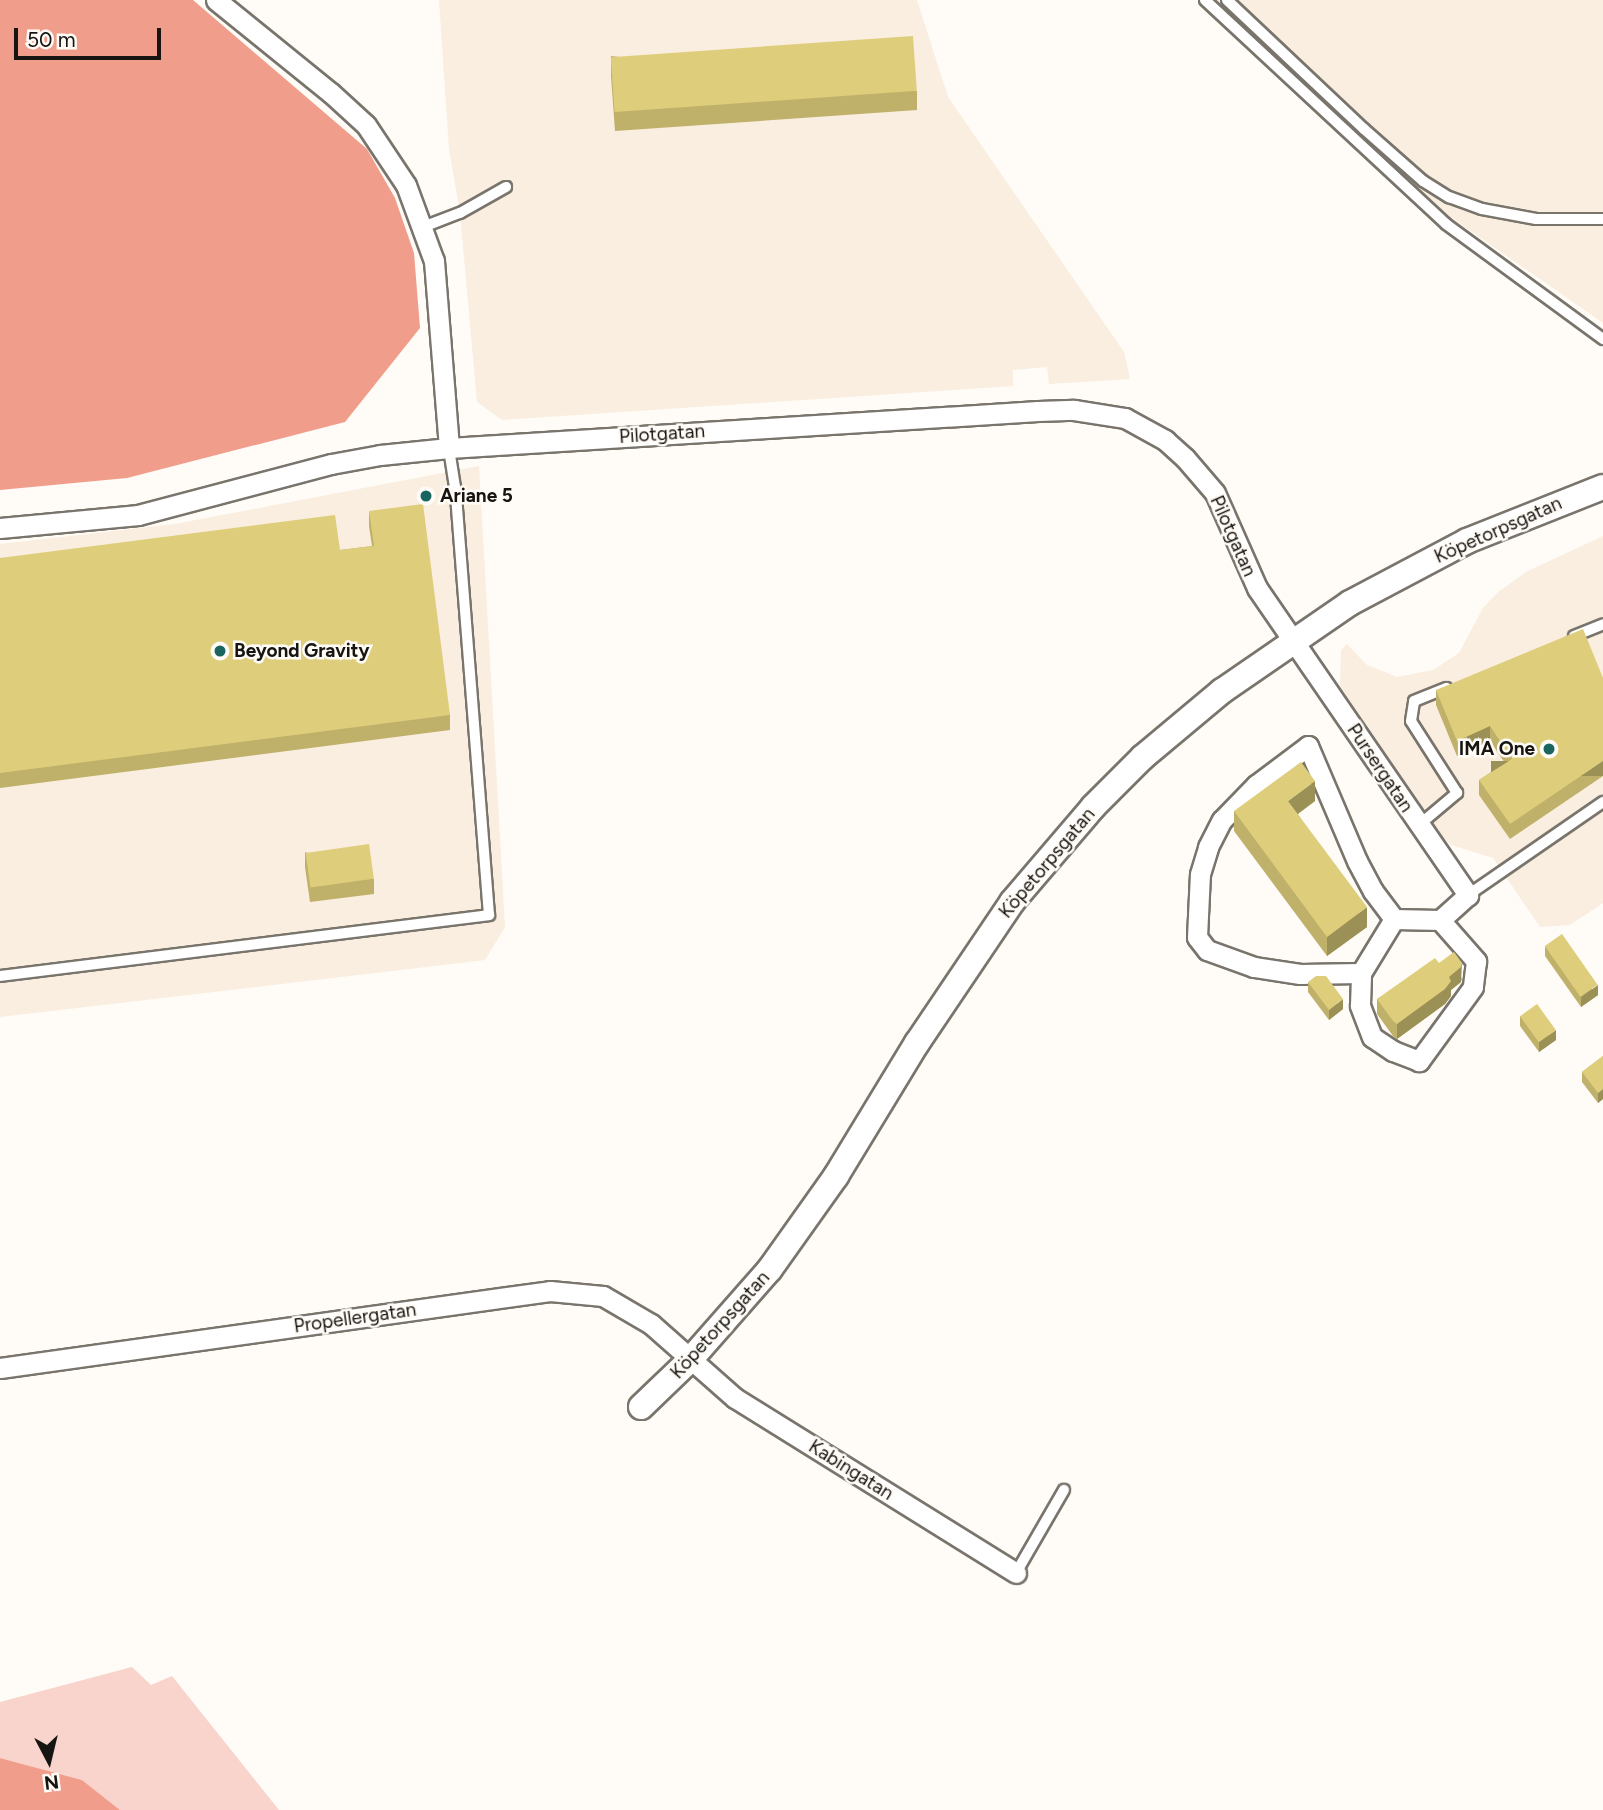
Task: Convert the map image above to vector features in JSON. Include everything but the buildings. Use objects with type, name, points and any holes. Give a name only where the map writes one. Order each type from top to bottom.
[{"type":"street","points":[[216,0],[331,93],[366,125],[405,185],[433,261],[449,448]]},
{"type":"street","name":"Pilotgatan","points":[[0,528],[138,515],[331,464],[380,455],[449,448],[1074,410],[1125,418],[1165,440],[1203,476],[1223,509],[1257,588],[1293,640]]},
{"type":"street","name":"Köpetorpsgatan","points":[[641,1407],[690,1360],[770,1269],[811,1213],[967,965],[1051,854],[1143,757],[1222,691],[1350,603],[1424,562],[1554,504],[1603,486]]},
{"type":"street","name":"Pursergatan","points":[[1293,640],[1418,826],[1468,895]]},
{"type":"street","points":[[1361,973],[1300,974],[1254,967],[1207,950],[1197,937],[1200,874],[1208,847],[1222,820],[1256,785],[1308,746],[1357,861],[1373,891],[1394,919]]},
{"type":"street","points":[[1394,919],[1440,920],[1468,895]]},
{"type":"street","points":[[1394,919],[1361,973],[1360,1005],[1372,1037],[1393,1051],[1419,1061],[1473,987],[1476,961],[1440,920]]},
{"type":"street","name":"Propellergatan","points":[[0,1367],[550,1291],[603,1296],[651,1324],[690,1360]]},
{"type":"street","name":"Kabingatan","points":[[690,1360],[736,1398],[1016,1573]]},
{"type":"lane","points":[[1205,0],[1446,224],[1603,339]]},
{"type":"lane","points":[[1227,0],[1364,129],[1423,181],[1448,197],[1482,209],[1536,219],[1603,219]]},
{"type":"lane","points":[[423,228],[460,213],[506,187]]},
{"type":"lane","points":[[0,976],[489,915],[456,501],[449,448]]},
{"type":"lane","points":[[1565,640],[1603,624]]},
{"type":"lane","points":[[1418,826],[1457,793],[1411,721],[1413,701],[1464,681]]},
{"type":"lane","points":[[1468,895],[1603,802]]},
{"type":"lane","points":[[1016,1573],[1064,1490]]},
{"type":"shaded area","points":[[0,0],[193,0],[367,149],[395,198],[414,253],[420,328],[345,422],[127,478],[0,490]]},
{"type":"shaded area","points":[[439,0],[917,0],[948,97],[1124,352],[1130,379],[1049,384],[1047,367],[1013,370],[1013,386],[502,420],[477,402],[460,213],[449,149]]},
{"type":"shaded area","points":[[1215,0],[1603,0],[1603,323],[1449,216]]},
{"type":"shaded area","points":[[479,466],[505,927],[485,960],[0,1017],[0,544],[175,524]]},
{"type":"shaded area","points":[[1603,536],[1603,903],[1570,925],[1540,927],[1493,858],[1451,845],[1442,837],[1340,686],[1341,650],[1347,644],[1367,665],[1397,677],[1433,670],[1459,653],[1483,608],[1498,592],[1526,572]]},
{"type":"shaded area","points":[[132,1667],[151,1685],[172,1676],[279,1810],[120,1810],[82,1780],[0,1758],[0,1702]]},
{"type":"shaded area","points":[[0,1758],[82,1780],[120,1810],[0,1810]]},
{"type":"place","name":"Ariane 5","points":[[426,496]]},
{"type":"place","name":"Beyond Gravity","points":[[220,651]]},
{"type":"place","name":"IMA One","points":[[1549,749]]}]
